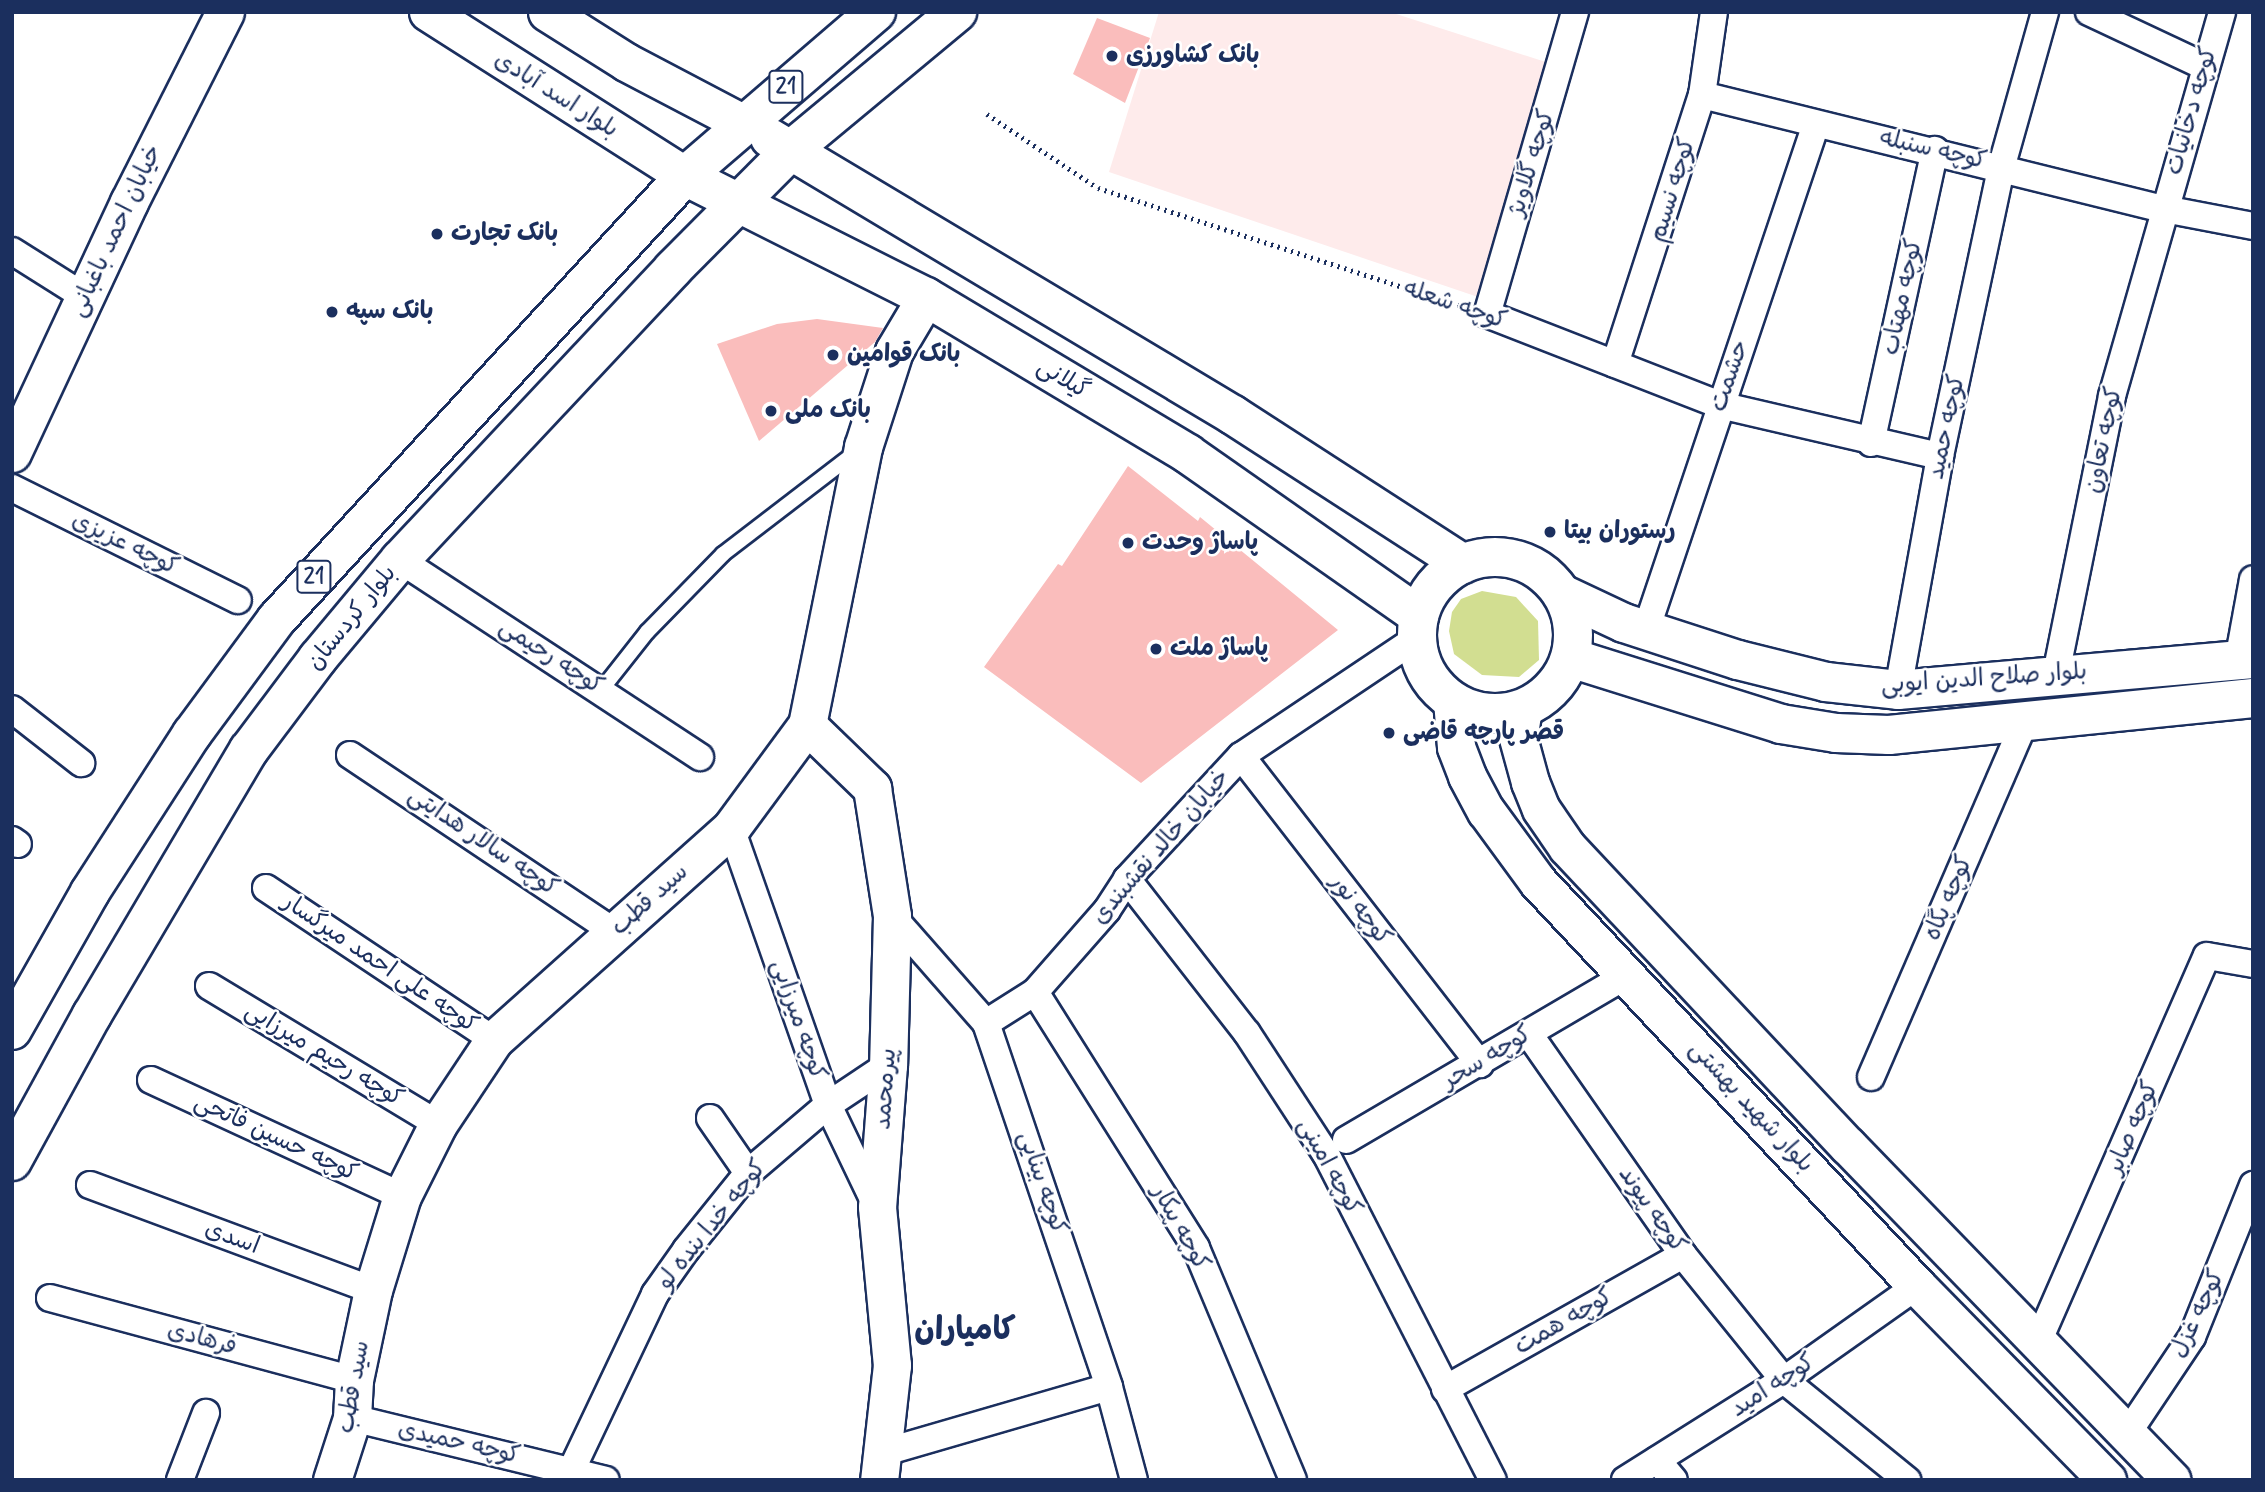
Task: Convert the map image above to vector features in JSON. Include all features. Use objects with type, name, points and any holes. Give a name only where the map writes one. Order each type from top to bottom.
[{"type":"main road","name":"21","points":[[12,1030],[97,880],[192,734],[276,620],[685,176],[742,123],[876,12]]},
{"type":"main road","name":"بلوار کردستان","points":[[12,1160],[92,1015],[249,750],[400,560],[673,269],[739,206],[791,150],[957,12]]},
{"type":"main road","points":[[742,123],[1233,415],[1463,564]]},
{"type":"main road","name":"گیلانی","points":[[685,176],[739,206],[834,248],[926,297],[1188,453],[1418,627]]},
{"type":"main road","points":[[1496,557],[1518,560],[1548,576],[1562,594],[1573,625],[1571,658],[1553,689],[1523,708],[1487,713],[1452,701],[1423,667],[1418,627],[1435,585],[1463,564],[1496,557]]},
{"type":"main road","name":"بلوار صلاح الدین ایوبی","points":[[1562,594],[1646,630],[1826,682],[1898,690],[2056,674],[2245,660]]},
{"type":"main road","name":"بلوار صلاح الدین ایوبی","points":[[1571,658],[1769,720],[1836,733],[1889,736],[2026,719],[2253,698]]},
{"type":"street","name":"خیابان احمد باغبانی","points":[[16,434],[226,12]]},
{"type":"street","name":"بلوار اسد آبادی","points":[[428,12],[685,176]]},
{"type":"street","points":[[547,12],[626,62],[742,123]]},
{"type":"street","name":"کوچه گلاویژ","points":[[1487,314],[1575,12]]},
{"type":"street","name":"کوچه نسیم","points":[[1615,364],[1702,95],[1714,12]]},
{"type":"street","name":"کوچه حمید","points":[[1898,690],[1940,456],[2002,166],[2045,12]]},
{"type":"street","points":[[2089,12],[2204,66]]},
{"type":"street","name":"کوچه دخانیات","points":[[2164,209],[2222,12]]},
{"type":"street","name":"کوچه سنبله","points":[[1702,95],[2002,166],[2164,209],[2253,226]]},
{"type":"street","name":"حشمت","points":[[1646,630],[1816,124]]},
{"type":"street","name":"کوچه مهتاب","points":[[1871,443],[1935,150]]},
{"type":"street","name":"کوچه تعاون","points":[[2056,674],[2112,396],[2164,209]]},
{"type":"street","points":[[12,251],[85,297]]},
{"type":"street","name":"سید قطب","points":[[332,1480],[352,1418],[354,1380],[373,1290],[402,1196],[438,1124],[494,1040],[731,828],[807,725],[863,447],[894,351],[926,297]]},
{"type":"street","name":"کوچه شعله","points":[[1487,314],[1720,405],[1871,443],[1940,456]]},
{"type":"street","name":"کوچه عزیزی","points":[[12,488],[238,600]]},
{"type":"street","name":"کوچه رحیمی","points":[[400,560],[602,689],[700,757]]},
{"type":"street","points":[[2245,660],[2253,579]]},
{"type":"street","name":"خیابان خالد نقشبندی","points":[[986,1023],[1035,992],[1107,910],[1127,879],[1241,756],[1418,627]]},
{"type":"street","name":"بلوار شهید بهشتی","points":[[1452,701],[1456,747],[1486,811],[1538,882],[1917,1286],[2107,1480]]},
{"type":"street","name":"بلوار شهید بهشتی","points":[[1523,708],[1518,738],[1524,765],[1541,810],[1567,847],[2172,1480]]},
{"type":"street","points":[[12,709],[81,763]]},
{"type":"street","name":"کوچه پگاه","points":[[1871,1077],[2026,719]]},
{"type":"street","name":"پیرمحمد","points":[[807,725],[872,788],[892,916],[888,1065],[877,1207],[892,1366],[882,1466]]},
{"type":"street","name":"کوچه سالار هدایتی","points":[[350,755],[614,932]]},
{"type":"street","name":"کوچه نور","points":[[1241,756],[1480,1064]]},
{"type":"street","name":"کوچه میرزایی","points":[[731,828],[828,1105],[877,1207]]},
{"type":"street","name":"کوچه امینی","points":[[1127,879],[1247,1033],[1326,1154],[1493,1480]]},
{"type":"street","name":"کوچه علی احمد میرگسار","points":[[266,888],[494,1040]]},
{"type":"street","name":"کوچه بینایی","points":[[892,916],[986,1023],[1109,1387],[1134,1480]]},
{"type":"street","name":"کوچه صابر","points":[[2038,1342],[2207,956],[2253,964]]},
{"type":"street","name":"کوچه سحر","points":[[1346,1140],[1628,975]]},
{"type":"street","name":"کوچه رحیم میرزایی","points":[[209,986],[438,1124]]},
{"type":"street","name":"کوچه پیکار","points":[[1035,992],[1196,1248],[1293,1480]]},
{"type":"street","name":"کوچه پیوند","points":[[1529,1034],[1683,1255],[1784,1380],[1907,1480]]},
{"type":"street","name":"کوچه خدا بنده لو","points":[[572,1469],[655,1294],[748,1173],[828,1105],[888,1065]]},
{"type":"street","name":"کوچه حسین فاتحی","points":[[151,1080],[402,1196]]},
{"type":"street","points":[[710,1118],[748,1173]]},
{"type":"street","name":"اسدی","points":[[90,1185],[373,1290]]},
{"type":"street","name":"کوچه غزل","points":[[2127,1434],[2192,1337],[2253,1185]]},
{"type":"street","name":"کوچه همت","points":[[1445,1389],[1683,1255]]},
{"type":"street","name":"کوچه امید","points":[[1625,1480],[1665,1470],[1784,1380],[1917,1286]]},
{"type":"street","name":"فرهادی","points":[[50,1298],[354,1380]]},
{"type":"street","points":[[882,1466],[1109,1387]]},
{"type":"street","points":[[180,1480],[206,1413]]},
{"type":"street","name":"کوچه حمیدی","points":[[352,1418],[572,1469],[606,1480]]},
{"type":"lane","points":[[602,689],[647,632],[723,554],[863,447]]},
{"type":"path","name":"کوچه شعله","points":[[987,114],[1098,188],[1487,314]]},
{"type":"shaded area","points":[[1159,12],[1390,12],[1555,65],[1478,297],[1109,172]]},
{"type":"green space","points":[[1482,591],[1516,597],[1538,621],[1539,660],[1519,677],[1482,675],[1454,654],[1449,631],[1452,612],[1461,599]]},
{"type":"building","name":"بانک کشاورزی","points":[[1097,18],[1150,38],[1125,103],[1073,74]]},
{"type":"building","name":"بانک ملی","points":[[817,319],[883,328],[875,342],[759,441],[717,344],[777,324]]},
{"type":"building","name":"پاساژ ملت","points":[[1128,466],[1198,521],[1200,517],[1338,630],[1141,783],[984,667],[1058,564],[1062,566]]},
{"type":"place","name":"بانک کشاورزی","points":[[1112,56]]},
{"type":"place","name":"بانک تجارت","points":[[437,234]]},
{"type":"place","name":"بانک سپه","points":[[332,312]]},
{"type":"place","name":"بانک قوامین","points":[[833,355]]},
{"type":"place","name":"بانک ملی","points":[[771,411]]},
{"type":"place","name":"رستوران بیتا","points":[[1550,532]]},
{"type":"place","name":"پاساژ وحدت","points":[[1128,543]]},
{"type":"place","name":"پاساژ ملت","points":[[1156,649]]},
{"type":"place","name":"قصر پارچه قاضی","points":[[1389,733]]},
{"type":"district","name":"کامیاران","points":[[965,1330]]}]
